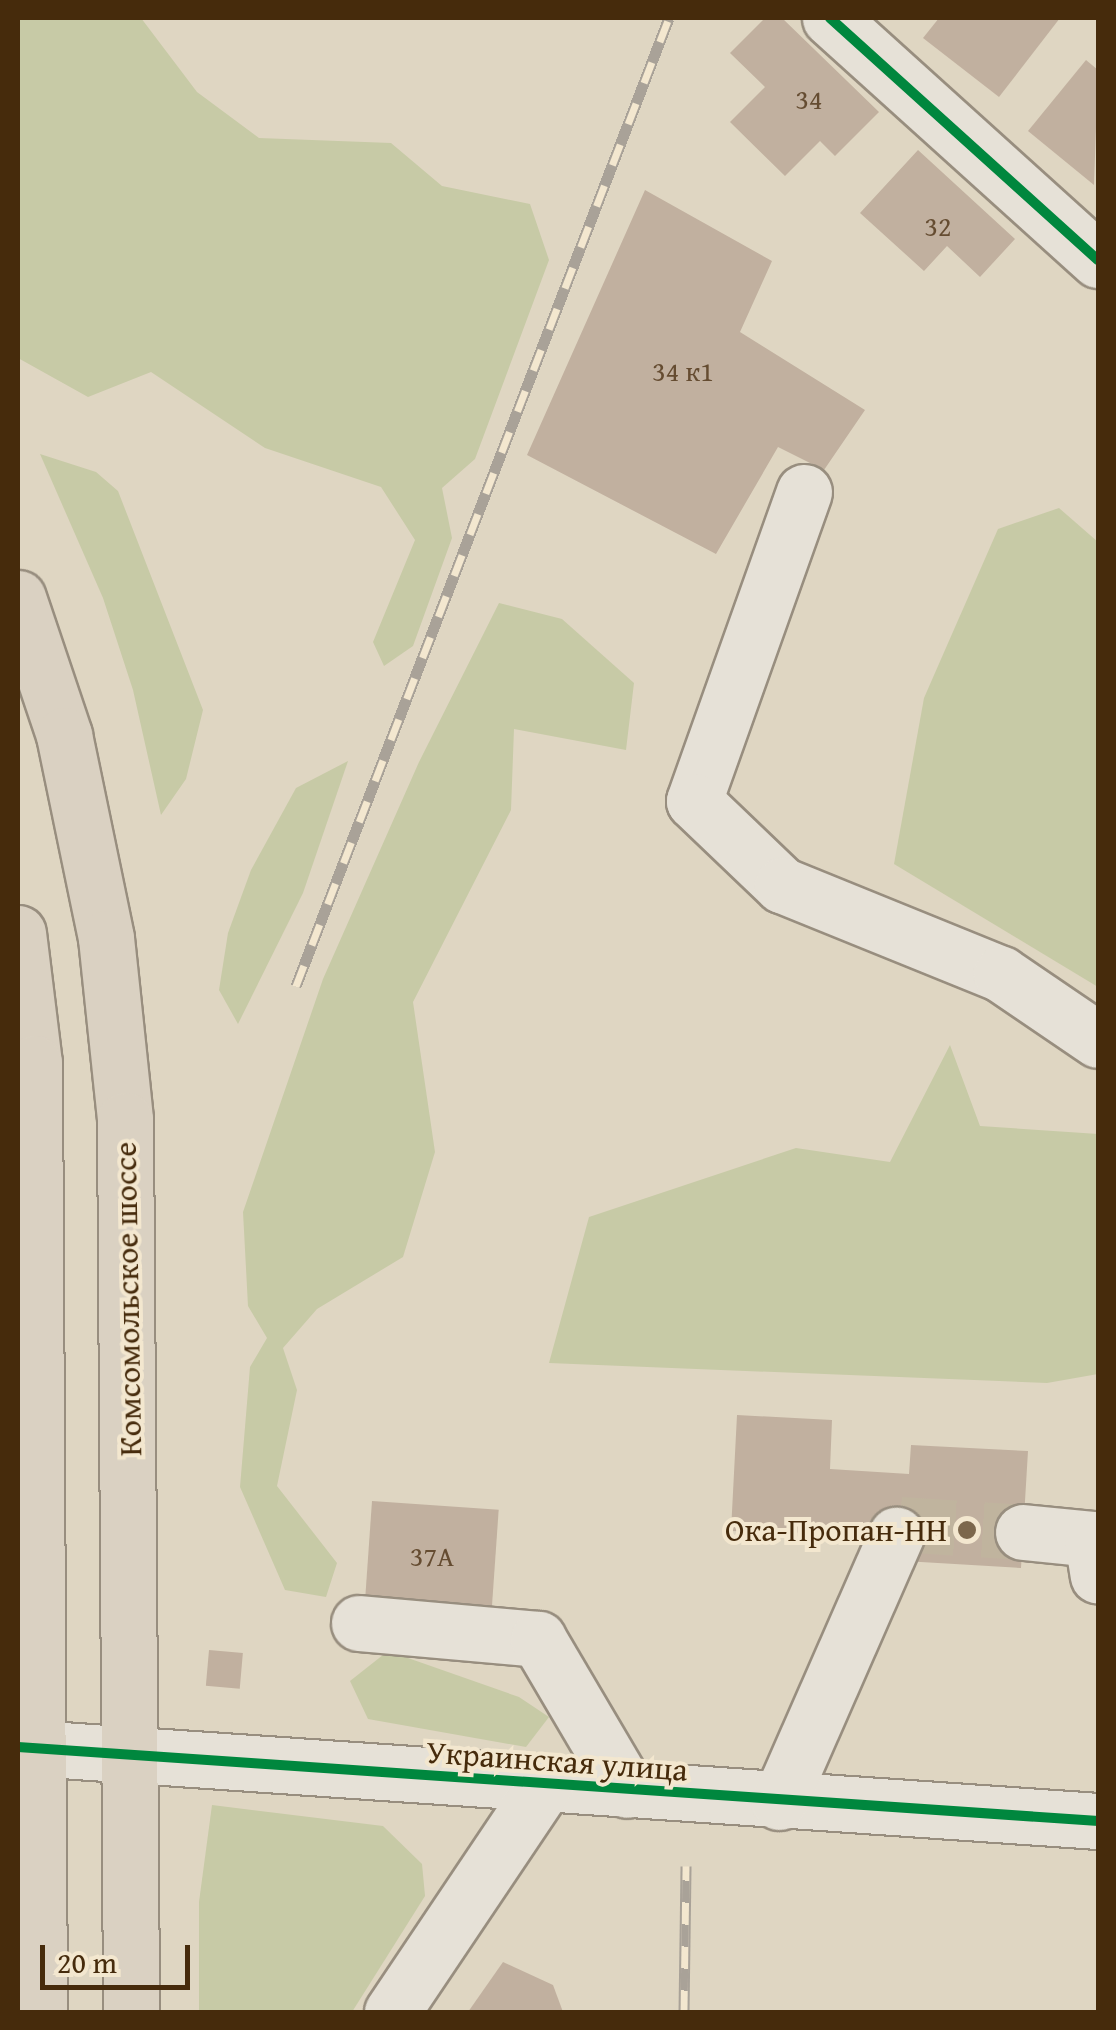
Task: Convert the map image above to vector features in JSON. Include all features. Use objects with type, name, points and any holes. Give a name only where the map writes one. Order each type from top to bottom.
[{"type":"main road","name":"Комсомольское шоссе","points":[[18,598],[64,735],[106,938],[125,1120],[131,2012]]},
{"type":"main road","points":[[18,933],[34,1062],[28,1748],[38,2012]]},
{"type":"street","points":[[830,18],[1098,260]]},
{"type":"street","points":[[804,492],[694,801],[782,885],[1000,974],[1098,1040]]},
{"type":"street","points":[[18,1115],[34,1062]]},
{"type":"street","points":[[1023,1532],[1092,1539],[1098,1576]]},
{"type":"street","points":[[779,1802],[896,1535]]},
{"type":"street","points":[[359,1623],[538,1639],[628,1790]]},
{"type":"street","name":"Украинская улица","points":[[28,1748],[779,1802],[1098,1820]]},
{"type":"street","points":[[392,2012],[546,1784]]},
{"type":"green space","points":[[18,18],[141,18],[197,92],[259,138],[391,143],[442,186],[530,204],[549,260],[475,459],[442,488],[452,538],[413,646],[384,666],[373,642],[415,540],[381,487],[265,448],[151,372],[88,397],[18,358]]},
{"type":"green space","points":[[40,454],[96,472],[118,491],[203,710],[186,779],[161,815],[133,690],[103,598]]},
{"type":"green space","points":[[1059,508],[1098,542],[1098,987],[894,864],[924,698],[998,529]]},
{"type":"green space","points":[[499,603],[562,619],[634,683],[626,750],[514,729],[511,810],[413,1002],[435,1152],[403,1257],[317,1309],[283,1348],[297,1390],[277,1486],[337,1563],[326,1597],[285,1590],[240,1487],[250,1367],[267,1338],[248,1306],[243,1212],[323,979],[419,762]]},
{"type":"green space","points":[[348,761],[303,893],[238,1024],[219,990],[228,933],[251,870],[296,788]]},
{"type":"green space","points":[[950,1045],[980,1126],[1098,1134],[1098,1374],[1047,1383],[549,1363],[589,1217],[796,1148],[890,1162]]},
{"type":"green space","points":[[388,1651],[519,1697],[549,1717],[526,1747],[368,1719],[350,1681]]},
{"type":"green space","points":[[212,1805],[383,1826],[422,1864],[425,1896],[352,2012],[199,2012],[199,1902]]},
{"type":"building","points":[[765,18],[782,18],[879,112],[835,156],[820,141],[785,176],[730,122],[765,87],[730,53]]},
{"type":"building","points":[[939,18],[1060,18],[999,97],[923,38]]},
{"type":"building","points":[[1086,60],[1098,70],[1094,185],[1028,131]]},
{"type":"building","points":[[918,150],[1015,239],[980,277],[947,246],[924,271],[860,213]]},
{"type":"building","points":[[645,190],[772,261],[740,332],[865,410],[824,470],[778,447],[716,554],[527,455]]},
{"type":"building","points":[[737,1415],[832,1420],[830,1469],[909,1474],[911,1445],[1028,1451],[1021,1568],[904,1561],[896,1535],[731,1531]]},
{"type":"building","points":[[372,1501],[499,1510],[492,1612],[365,1603]]},
{"type":"building","points":[[209,1650],[243,1653],[240,1689],[206,1686]]},
{"type":"building","points":[[503,1962],[553,1985],[563,2012],[468,2012]]},
{"type":"tunnel","points":[[896,1535],[900,1524],[1023,1532]]},
{"type":"railway","points":[[296,986],[669,18]]},
{"type":"railway","points":[[684,2012],[686,1866]]},
{"type":"cycle path","points":[[830,18],[1098,260]]},
{"type":"cycle path","points":[[18,1747],[1098,1821]]},
{"type":"place","name":"Ока-Пропан-НН","points":[[967,1530]]}]
